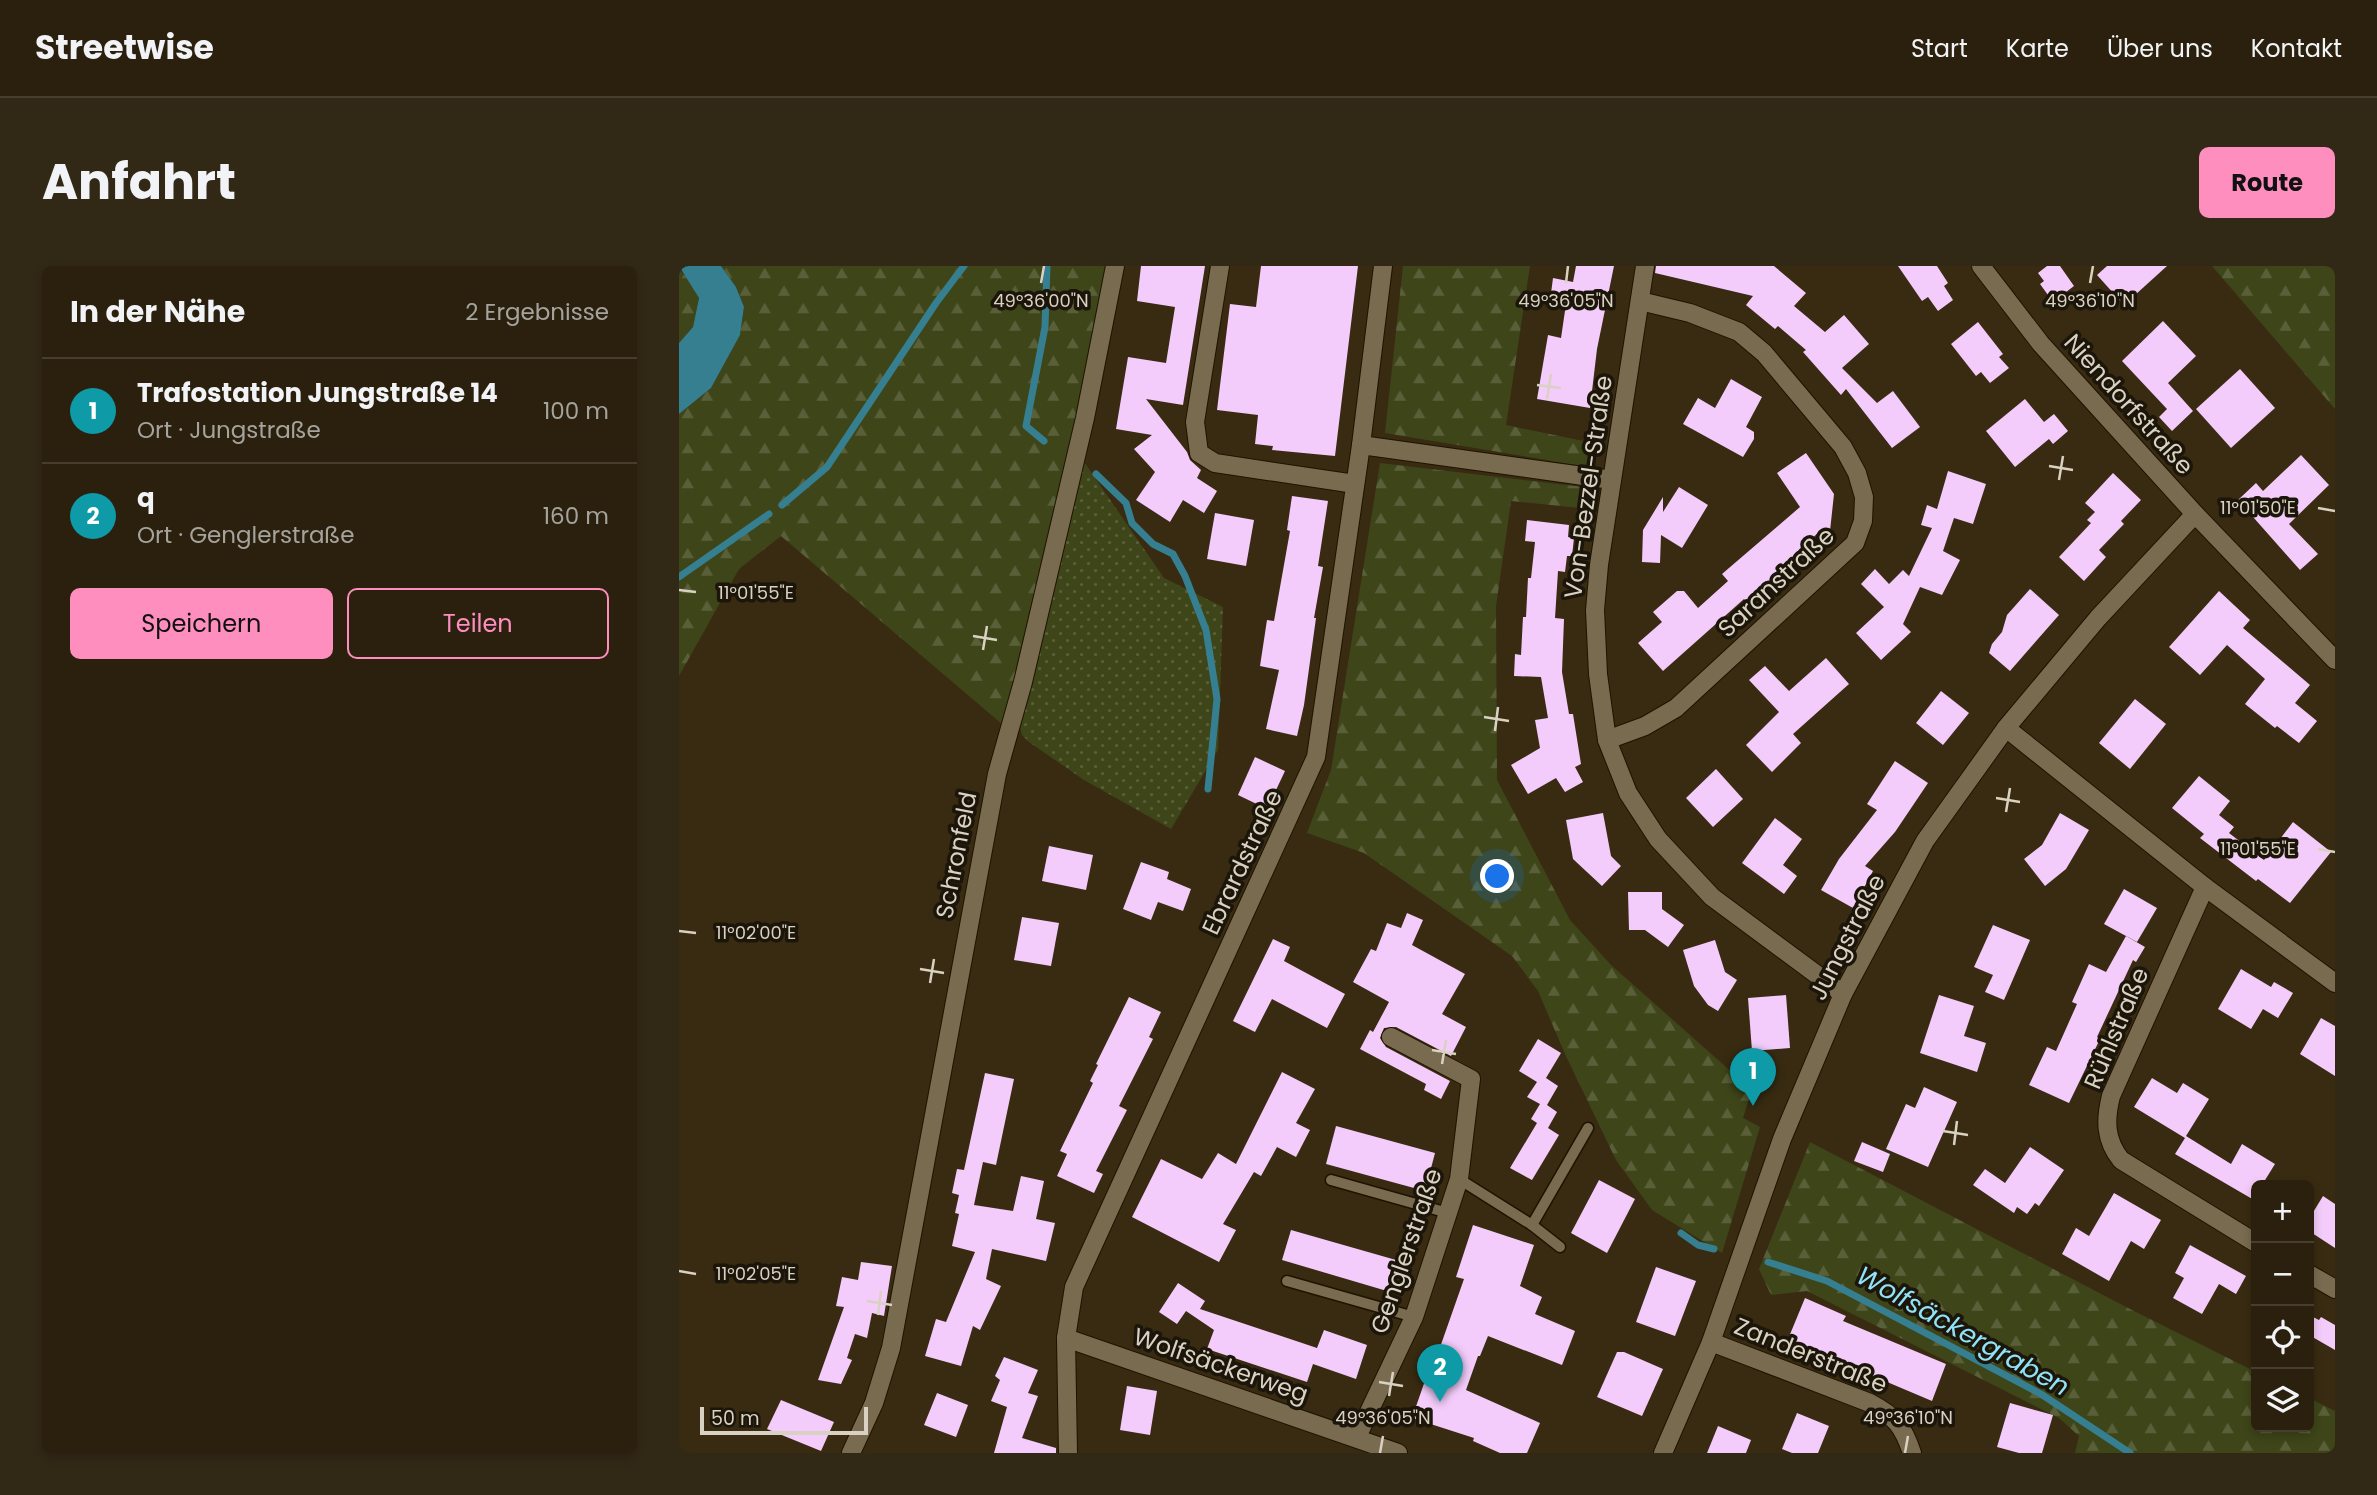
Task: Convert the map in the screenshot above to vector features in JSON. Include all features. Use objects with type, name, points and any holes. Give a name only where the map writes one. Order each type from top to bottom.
[{"type":"street","name":"Schronfeld","points":[[851,1453],[874,1403],[891,1348],[997,774],[1023,682],[1082,431],[1115,266]]},
{"type":"street","points":[[1220,266],[1195,422],[1199,453],[1215,463],[1355,484]]},
{"type":"street","name":"Ebrardstraße","points":[[1068,1453],[1066,1338],[1074,1287],[1316,757],[1384,266]]},
{"type":"street","name":"Von-Bezzel-Straße","points":[[1645,266],[1599,565],[1595,610],[1598,674],[1607,740],[1628,793],[1658,839],[1712,897],[1843,994]]},
{"type":"street","name":"Niendorfstraße","points":[[1981,266],[2041,344],[2195,514],[2335,660]]},
{"type":"street","name":"Saranstraße","points":[[1607,740],[1645,726],[1676,708],[1855,543],[1863,521],[1864,497],[1857,473],[1843,447],[1764,353],[1739,332],[1690,313],[1640,301]]},
{"type":"street","points":[[1361,445],[1612,480]]},
{"type":"street","name":"Jungstraße","points":[[1663,1453],[1711,1342],[1782,1139],[1843,994],[1925,841],[2006,728],[2098,618],[2195,514]]},
{"type":"street","points":[[2006,728],[2204,887],[2335,983]]},
{"type":"street","name":"Rühlstraße","points":[[2204,887],[2111,1096],[2106,1115],[2107,1130],[2112,1148],[2121,1160],[2251,1240]]},
{"type":"street","name":"Genglerstraße","points":[[1357,1437],[1413,1317],[1459,1179],[1471,1079],[1391,1037]]},
{"type":"street","points":[[2314,1277],[2335,1289]]},
{"type":"street","name":"Wolfsäckerweg","points":[[1066,1338],[1398,1453]]},
{"type":"street","name":"Zanderstraße","points":[[1711,1342],[1870,1403],[1890,1414],[1906,1435],[1912,1453]]},
{"type":"lane","points":[[1532,1225],[1588,1128]]},
{"type":"lane","points":[[1459,1179],[1532,1225],[1560,1247]]},
{"type":"lane","points":[[1331,1180],[1448,1213]]},
{"type":"lane","points":[[1287,1281],[1413,1317]]},
{"type":"green space","points":[[721,266],[1111,266],[1009,730],[781,536],[739,569],[679,676],[679,414],[711,388],[740,335],[744,308],[736,287]]},
{"type":"green space","points":[[1403,266],[1530,266],[1506,425],[1598,444],[1594,468],[1385,433]]},
{"type":"green space","points":[[2212,266],[2335,266],[2335,409]]},
{"type":"green space","points":[[679,269],[690,281],[699,298],[693,327],[679,343]]},
{"type":"green space","points":[[1082,459],[1164,578],[1223,607],[1218,750],[1171,829],[1084,780],[1029,742],[1022,735],[1020,728]]},
{"type":"green space","points":[[1380,463],[1592,488],[1589,509],[1511,501],[1496,606],[1497,780],[1570,920],[1611,965],[1752,1090],[1743,1118],[1760,1127],[1722,1253],[1652,1210],[1616,1160],[1538,991],[1512,956],[1364,853],[1307,833],[1331,770]]},
{"type":"green space","points":[[1810,1142],[2251,1370],[2251,1432],[2314,1432],[2314,1400],[2335,1411],[2335,1453],[2075,1453],[2079,1436],[2059,1418],[1807,1291],[1771,1295],[1759,1269]]},
{"type":"water","points":[[679,266],[721,266],[736,287],[744,307],[740,335],[711,388],[679,414],[679,343],[693,327],[699,298]]},
{"type":"building","points":[[1141,266],[1205,266],[1183,405],[1146,399],[1187,452],[1190,460],[1201,470],[1197,478],[1217,491],[1204,513],[1183,500],[1170,522],[1136,500],[1155,472],[1134,449],[1152,435],[1116,429],[1128,357],[1166,363],[1175,307],[1137,301]]},
{"type":"building","points":[[1261,266],[1358,266],[1335,456],[1272,450],[1273,446],[1255,444],[1258,415],[1217,410],[1230,304],[1256,307]]},
{"type":"building","points":[[1576,266],[1614,266],[1597,349],[1590,408],[1537,399],[1548,335],[1561,338],[1566,304],[1550,301],[1553,278],[1573,282]]},
{"type":"building","points":[[1656,266],[1774,266],[1806,293],[1794,306],[1825,332],[1844,315],[1869,344],[1842,368],[1877,403],[1893,391],[1920,427],[1892,448],[1846,389],[1841,395],[1803,352],[1806,350],[1778,326],[1775,329],[1746,305],[1753,296],[1655,273]]},
{"type":"building","points":[[1898,266],[1937,266],[1948,283],[1944,286],[1953,300],[1938,311],[1928,297],[1922,301]]},
{"type":"building","points":[[2047,266],[2060,266],[2074,286],[2053,302],[2040,284],[2044,281],[2038,273]]},
{"type":"building","points":[[2107,266],[2167,266],[2124,305],[2097,275]]},
{"type":"building","points":[[2163,321],[2196,356],[2168,383],[2193,411],[2172,431],[2159,417],[2167,409],[2122,361]]},
{"type":"building","points":[[1978,322],[2003,354],[1999,357],[2009,368],[1990,383],[1981,372],[1976,376],[1951,344]]},
{"type":"building","points":[[2240,369],[2275,408],[2231,448],[2196,409]]},
{"type":"building","points":[[1731,379],[1762,397],[1746,427],[1754,432],[1754,439],[1743,457],[1683,424],[1698,398],[1715,408]]},
{"type":"building","points":[[2025,399],[2044,422],[2054,414],[2068,431],[2053,444],[2049,439],[2015,467],[1986,431]]},
{"type":"building","points":[[1806,453],[1834,494],[1830,531],[1821,530],[1786,563],[1789,566],[1748,603],[1744,599],[1663,671],[1638,643],[1662,622],[1653,612],[1677,591],[1684,591],[1698,608],[1728,581],[1722,574],[1800,507],[1777,473]]},
{"type":"building","points":[[2301,455],[2329,485],[2289,524],[2318,554],[2300,570],[2238,500],[2256,483],[2263,491]]},
{"type":"building","points":[[1948,471],[1986,484],[1973,524],[1954,518],[1943,551],[1960,560],[1942,595],[1920,587],[1903,624],[1911,632],[1881,660],[1856,633],[1884,607],[1861,584],[1875,569],[1889,584],[1903,570],[1909,576],[1932,528],[1921,525],[1927,505],[1937,509]]},
{"type":"building","points":[[2113,473],[2141,500],[2121,521],[2124,524],[2099,550],[2106,557],[2084,581],[2059,557],[2091,523],[2087,520],[2095,512],[2085,503]]},
{"type":"building","points":[[1679,487],[1708,505],[1682,548],[1661,535],[1660,563],[1642,562],[1643,530],[1663,497],[1663,512]]},
{"type":"building","points":[[1292,496],[1328,501],[1318,566],[1323,567],[1304,705],[1297,736],[1266,729],[1279,670],[1260,666],[1267,620],[1274,621],[1290,531],[1287,530]]},
{"type":"building","points":[[1215,513],[1254,520],[1246,566],[1207,559]]},
{"type":"building","points":[[1527,520],[1569,525],[1568,537],[1574,538],[1572,556],[1567,556],[1565,572],[1558,571],[1555,618],[1564,619],[1562,672],[1569,714],[1573,714],[1581,764],[1575,767],[1583,782],[1565,792],[1556,778],[1528,794],[1511,765],[1540,748],[1535,720],[1548,718],[1541,677],[1514,676],[1515,654],[1521,655],[1523,617],[1526,617],[1528,578],[1531,578],[1535,542],[1525,541]]},
{"type":"building","points":[[2030,589],[2059,615],[2010,671],[1989,653],[1992,644],[2002,632],[2007,615]]},
{"type":"building","points":[[2219,591],[2250,620],[2243,628],[2310,685],[2295,703],[2317,721],[2299,743],[2245,704],[2265,679],[2227,645],[2200,675],[2169,647]]},
{"type":"building","points":[[1826,658],[1849,684],[1793,734],[1801,743],[1772,772],[1746,745],[1779,712],[1749,680],[1765,666],[1789,691]]},
{"type":"building","points":[[1941,691],[1969,713],[1943,745],[1916,723]]},
{"type":"building","points":[[2135,699],[2166,724],[2130,769],[2099,743]]},
{"type":"building","points":[[1255,757],[1285,771],[1267,809],[1238,795]]},
{"type":"building","points":[[1895,761],[1928,783],[1895,832],[1865,866],[1873,871],[1853,908],[1821,890],[1839,859],[1877,810],[1867,804]]},
{"type":"building","points":[[1716,769],[1743,799],[1713,827],[1686,798]]},
{"type":"building","points":[[2199,776],[2230,801],[2219,815],[2234,827],[2229,833],[2264,860],[2293,822],[2331,852],[2290,903],[2200,838],[2204,834],[2172,808]]},
{"type":"building","points":[[1603,813],[1611,856],[1621,866],[1602,886],[1573,859],[1566,820]]},
{"type":"building","points":[[2060,813],[2089,830],[2066,869],[2045,886],[2024,859],[2042,845]]},
{"type":"building","points":[[1775,818],[1802,839],[1783,865],[1797,876],[1784,894],[1742,863]]},
{"type":"building","points":[[1049,846],[1093,855],[1086,890],[1042,881]]},
{"type":"building","points":[[1141,862],[1169,872],[1167,879],[1191,889],[1183,911],[1158,902],[1151,920],[1123,909]]},
{"type":"building","points":[[2124,889],[2157,908],[2137,942],[2104,924]]},
{"type":"building","points":[[1628,892],[1662,892],[1662,909],[1684,925],[1668,947],[1645,930],[1629,930]]},
{"type":"building","points":[[1407,913],[1423,920],[1412,945],[1465,974],[1442,1014],[1466,1027],[1451,1056],[1396,1027],[1384,1028],[1380,1038],[1386,1047],[1450,1081],[1441,1099],[1424,1090],[1426,1084],[1360,1049],[1370,1030],[1373,1032],[1389,1002],[1353,982],[1371,949],[1376,951],[1387,923],[1401,928]]},
{"type":"building","points":[[1022,917],[1059,923],[1051,966],[1014,960]]},
{"type":"building","points":[[1993,925],[2030,940],[2004,1000],[1985,992],[1993,975],[1974,967]]},
{"type":"building","points":[[2126,936],[2145,947],[2136,962],[2133,960],[2097,1037],[2100,1039],[2069,1103],[2029,1085],[2047,1047],[2056,1051],[2077,1004],[2072,1002],[2089,964],[2106,972]]},
{"type":"building","points":[[1273,939],[1290,947],[1284,961],[1345,994],[1327,1028],[1272,999],[1255,1032],[1233,1021]]},
{"type":"building","points":[[1715,940],[1725,972],[1737,980],[1718,1011],[1708,1005],[1694,986],[1683,950]]},
{"type":"building","points":[[2241,969],[2271,987],[2274,982],[2293,993],[2278,1018],[2263,1009],[2251,1029],[2218,1009]]},
{"type":"building","points":[[1786,995],[1790,1048],[1752,1051],[1748,998]]},
{"type":"building","points":[[1939,995],[1974,1006],[1964,1036],[1986,1043],[1977,1072],[1920,1053]]},
{"type":"building","points":[[1129,997],[1161,1012],[1149,1037],[1153,1039],[1119,1106],[1127,1110],[1096,1171],[1103,1174],[1094,1193],[1057,1176],[1067,1154],[1060,1151],[1093,1083],[1090,1081],[1098,1065],[1096,1064]]},
{"type":"building","points":[[2321,1018],[2335,1026],[2335,1076],[2300,1054]]},
{"type":"building","points":[[1538,1039],[1561,1053],[1546,1078],[1558,1086],[1547,1105],[1557,1112],[1548,1128],[1559,1135],[1532,1180],[1510,1168],[1537,1123],[1531,1119],[1540,1104],[1527,1097],[1537,1082],[1519,1071]]},
{"type":"building","points":[[1752,1058],[1773,1074],[1761,1090],[1740,1075]]},
{"type":"building","points":[[1282,1072],[1315,1089],[1296,1123],[1310,1130],[1296,1157],[1277,1147],[1261,1176],[1254,1172],[1223,1224],[1236,1230],[1219,1262],[1132,1217],[1161,1159],[1202,1179],[1218,1153],[1236,1164]]},
{"type":"building","points":[[985,1073],[1014,1079],[996,1165],[983,1162],[974,1205],[1013,1211],[1021,1176],[1044,1181],[1036,1219],[1055,1223],[1046,1261],[992,1249],[986,1279],[1001,1286],[980,1330],[973,1326],[961,1366],[925,1356],[936,1319],[946,1322],[975,1252],[952,1246],[959,1214],[955,1213],[959,1195],[952,1193],[957,1169],[964,1170]]},
{"type":"building","points":[[2152,1078],[2177,1093],[2183,1083],[2209,1099],[2186,1136],[2231,1164],[2242,1144],[2275,1164],[2265,1180],[2251,1180],[2251,1198],[2175,1154],[2185,1138],[2134,1107]]},
{"type":"building","points":[[1924,1087],[1957,1102],[1928,1167],[1886,1149],[1906,1104],[1915,1108]]},
{"type":"building","points":[[1336,1126],[1435,1153],[1425,1191],[1326,1164]]},
{"type":"building","points":[[1862,1142],[1890,1154],[1883,1172],[1854,1161]]},
{"type":"building","points":[[2030,1147],[2064,1170],[2039,1206],[2035,1203],[2027,1214],[2017,1207],[2014,1213],[1973,1185],[1985,1169],[2005,1183]]},
{"type":"building","points":[[1599,1180],[1635,1199],[1607,1253],[1571,1233]]},
{"type":"building","points":[[2114,1193],[2161,1220],[2144,1249],[2131,1241],[2109,1281],[2062,1254],[2076,1228],[2089,1236]]},
{"type":"building","points":[[2323,1196],[2335,1204],[2335,1248],[2314,1234],[2314,1211]]},
{"type":"building","points":[[1473,1225],[1534,1245],[1520,1286],[1542,1297],[1535,1314],[1575,1331],[1562,1365],[1488,1336],[1478,1356],[1466,1390],[1540,1423],[1527,1453],[1500,1453],[1473,1441],[1474,1438],[1412,1418],[1464,1279],[1456,1277]]},
{"type":"building","points":[[1291,1230],[1396,1260],[1387,1291],[1282,1260]]},
{"type":"building","points":[[2190,1245],[2246,1276],[2236,1294],[2219,1284],[2202,1314],[2173,1298],[2184,1278],[2175,1273]]},
{"type":"building","points":[[861,1262],[892,1266],[884,1316],[872,1313],[867,1338],[855,1334],[847,1358],[852,1360],[841,1384],[818,1380],[844,1307],[836,1306],[842,1277],[858,1280]]},
{"type":"building","points":[[1656,1267],[1696,1281],[1675,1336],[1636,1322]]},
{"type":"building","points":[[1178,1283],[1205,1301],[1200,1309],[1317,1348],[1324,1330],[1367,1345],[1356,1379],[1313,1364],[1307,1382],[1207,1349],[1214,1330],[1186,1311],[1177,1324],[1159,1312]]},
{"type":"building","points":[[1805,1298],[1846,1316],[1843,1321],[1946,1364],[1932,1401],[1828,1357],[1827,1361],[1786,1344]]},
{"type":"building","points":[[2321,1317],[2335,1325],[2335,1350],[2314,1338],[2314,1318],[2319,1320]]},
{"type":"building","points":[[1617,1352],[1624,1352],[1663,1369],[1642,1416],[1597,1397]]},
{"type":"building","points":[[1004,1357],[1038,1370],[1028,1393],[1038,1396],[1022,1438],[1056,1448],[1056,1453],[994,1453],[1007,1407],[991,1401],[1000,1380],[995,1376]]},
{"type":"building","points":[[1127,1386],[1157,1391],[1150,1435],[1120,1430]]},
{"type":"building","points":[[937,1393],[968,1405],[956,1437],[924,1425]]},
{"type":"building","points":[[781,1400],[834,1422],[821,1451],[767,1429]]},
{"type":"building","points":[[2010,1403],[2053,1415],[2042,1453],[2019,1453],[1997,1447]]},
{"type":"building","points":[[1797,1413],[1829,1426],[1818,1453],[1792,1453],[1782,1449]]},
{"type":"building","points":[[1718,1426],[1751,1440],[1746,1453],[1707,1453]]},
{"type":"waterway","points":[[782,505],[827,467],[936,303],[964,266]]},
{"type":"waterway","name":"Wolfsäckergraben","points":[[1044,441],[1026,426],[1045,327],[1047,266]]},
{"type":"waterway","name":"Wolfsäckergraben","points":[[1096,474],[1126,503],[1132,523],[1153,544],[1173,554],[1185,576],[1206,630],[1217,699],[1208,789]]},
{"type":"waterway","points":[[679,577],[769,514]]},
{"type":"waterway","name":"Wolfsäckergraben","points":[[1681,1233],[1698,1245],[1714,1249]]},
{"type":"waterway","name":"Wolfsäckergraben","points":[[1768,1262],[1827,1281],[2041,1394],[2130,1453]]},
{"type":"place","name":"Trafostation Jungstraße 14","points":[[1753,1106]]},
{"type":"place","name":"q","points":[[1440,1402]]}]
